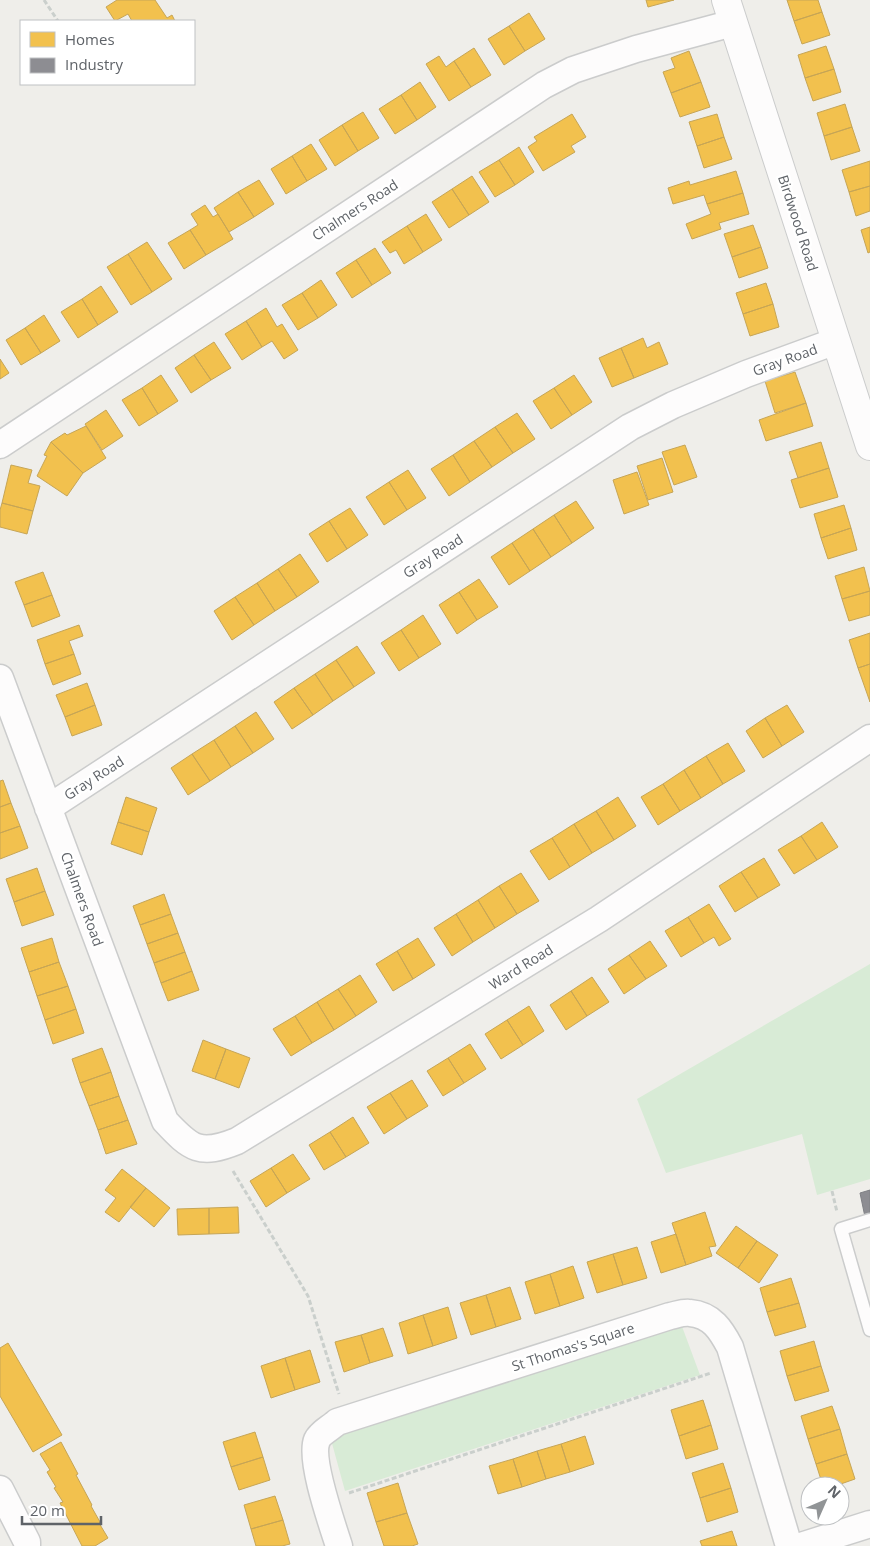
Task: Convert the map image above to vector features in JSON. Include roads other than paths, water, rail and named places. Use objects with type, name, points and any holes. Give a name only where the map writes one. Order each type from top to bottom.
[{"type":"street","name":"Birdwood Road","points":[[730,11],[870,446]]},
{"type":"street","name":"Chalmers Road","points":[[0,445],[544,85],[573,70],[636,49],[730,11]]},
{"type":"street","name":"Gray Road","points":[[48,808],[630,427],[673,405],[746,374],[836,342]]},
{"type":"street","name":"Chalmers Road","points":[[0,678],[165,1120]]},
{"type":"street","name":"Ward Road","points":[[165,1120],[178,1135],[191,1145],[204,1149],[219,1148],[237,1141],[599,919],[870,738]]},
{"type":"street","name":"St Thomas's Square","points":[[339,1546],[324,1501],[314,1451],[318,1438],[337,1422],[670,1316],[689,1313],[707,1318],[720,1328],[730,1347],[789,1546]]},
{"type":"street","points":[[0,1490],[28,1546]]},
{"type":"street","points":[[802,1546],[870,1524]]},
{"type":"lane","points":[[870,1220],[841,1229],[870,1330]]}]
